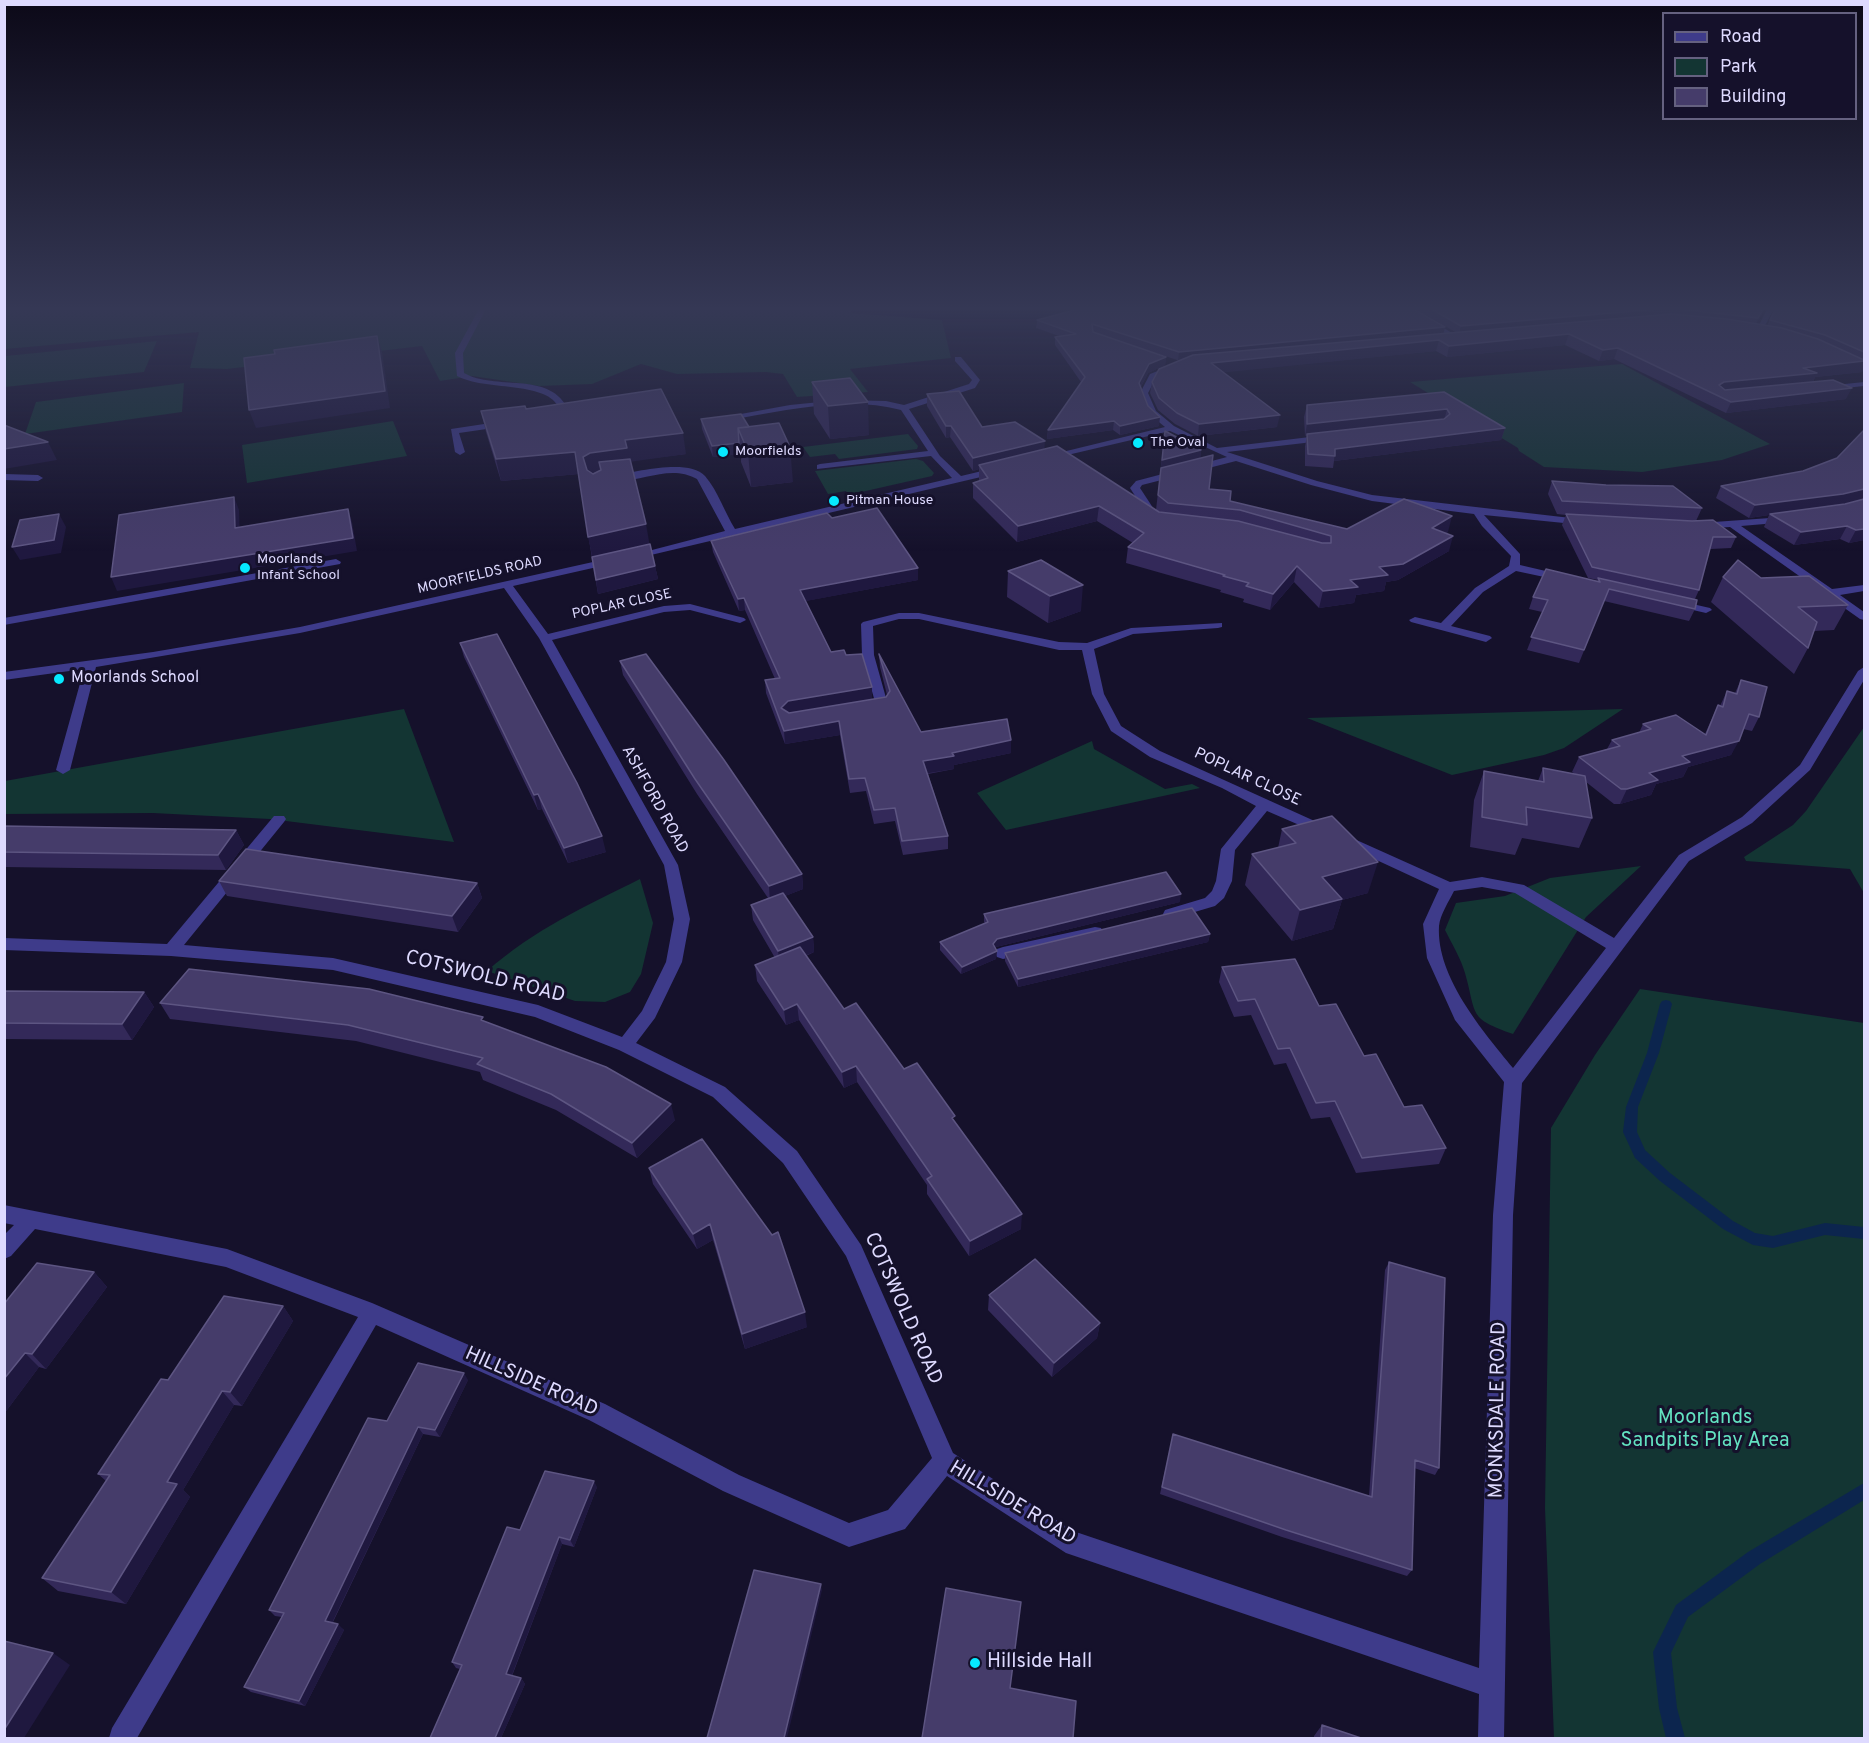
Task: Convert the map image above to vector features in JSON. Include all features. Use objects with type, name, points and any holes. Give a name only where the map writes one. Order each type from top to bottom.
[{"type":"street","points":[[532,388],[546,390],[561,399],[563,407],[540,418]]},
{"type":"street","points":[[722,418],[758,418],[854,401],[885,403],[904,408],[965,388]]},
{"type":"street","points":[[1146,388],[1144,393],[1152,412],[1171,428],[1216,451],[1314,483],[1372,498],[1478,512],[1594,522]]},
{"type":"street","points":[[904,408],[946,469],[958,479]]},
{"type":"street","points":[[460,452],[454,431],[517,422]]},
{"type":"street","points":[[1040,460],[1171,428]]},
{"type":"street","points":[[1216,451],[1335,437]]},
{"type":"street","points":[[820,467],[934,453]]},
{"type":"street","points":[[1162,524],[1154,519],[1136,488],[1139,483],[1235,458]]},
{"type":"street","name":"MOORFIELDS ROAD","points":[[4,676],[91,665],[312,628],[732,534],[1008,468]]},
{"type":"street","points":[[606,479],[682,470],[694,471],[701,477],[732,534]]},
{"type":"street","points":[[4,477],[38,478]]},
{"type":"street","points":[[1478,512],[1481,521],[1505,542],[1516,556],[1514,567]]},
{"type":"street","points":[[1687,526],[1734,526],[1799,518]]},
{"type":"street","points":[[1734,526],[1864,617]]},
{"type":"street","points":[[4,622],[336,562]]},
{"type":"street","points":[[1443,627],[1479,590],[1514,567],[1570,580]]},
{"type":"street","name":"ASHFORD ROAD","points":[[507,585],[545,638],[670,865],[682,920],[674,962],[649,1014],[625,1044]]},
{"type":"street","points":[[1830,593],[1864,588]]},
{"type":"street","points":[[1660,600],[1706,610]]},
{"type":"street","name":"POPLAR CLOSE","points":[[545,638],[664,609],[690,607],[740,620]]},
{"type":"street","points":[[859,709],[882,705],[868,660],[865,638],[867,624],[883,618],[919,616],[1059,646],[1088,647],[1131,631],[1218,626]]},
{"type":"street","points":[[1415,620],[1486,638]]},
{"type":"street","name":"POPLAR CLOSE","points":[[1088,647],[1089,664],[1098,694],[1116,728],[1155,754],[1448,887]]},
{"type":"street","points":[[63,770],[91,665]]},
{"type":"street","points":[[1616,946],[1519,890],[1482,882],[1448,887],[1431,924],[1435,958],[1461,1017],[1513,1081],[1684,858],[1747,820],[1806,767],[1864,671]]},
{"type":"street","points":[[1152,918],[1210,902],[1219,894],[1224,882],[1228,849],[1265,805]]},
{"type":"street","points":[[171,950],[279,819]]},
{"type":"street","points":[[1004,953],[1106,929]]},
{"type":"street","name":"COTSWOLD ROAD","points":[[4,944],[171,950],[333,964],[538,1011],[625,1044],[719,1092],[790,1157],[854,1251],[945,1461]]},
{"type":"street","name":"MONKSDALE ROAD","points":[[1491,1738],[1503,1215],[1513,1081]]},
{"type":"street","name":"HILLSIDE ROAD","points":[[4,1214],[227,1258],[372,1313],[597,1412],[731,1483],[849,1535],[896,1520],[945,1461],[1066,1541],[1492,1685]]},
{"type":"street","points":[[4,1250],[32,1218]]},
{"type":"street","points":[[122,1738],[372,1313]]},
{"type":"green space","points":[[142,388],[184,388],[182,412],[25,434],[36,402]]},
{"type":"green space","points":[[792,388],[865,388],[868,392],[797,397]]},
{"type":"green space","points":[[1420,388],[1667,388],[1770,444],[1722,460],[1642,472],[1544,467],[1519,451],[1518,448]]},
{"type":"green space","points":[[393,421],[407,456],[247,483],[242,445]]},
{"type":"green space","points":[[908,434],[918,446],[917,449],[839,459],[835,454],[810,457],[803,447]]},
{"type":"green space","points":[[916,459],[923,461],[934,473],[932,476],[848,495],[846,491],[828,494],[815,471]]},
{"type":"green space","points":[[404,709],[454,842],[270,819],[153,813],[5,814],[5,781]]},
{"type":"green space","points":[[1623,709],[1564,748],[1544,755],[1452,775],[1307,718]]},
{"type":"green space","points":[[1864,727],[1864,893],[1850,869],[1746,861],[1744,857],[1793,825],[1806,811]]},
{"type":"green space","points":[[1092,741],[1094,749],[1165,789],[1192,784],[1200,788],[1006,830],[977,793]]},
{"type":"green space","points":[[1641,866],[1586,917],[1513,1034],[1481,1019],[1474,1007],[1461,962],[1445,930],[1456,903],[1505,896],[1550,878]]},
{"type":"green space","points":[[640,879],[653,923],[641,974],[630,992],[605,1002],[575,1001],[487,971],[542,931]]},
{"type":"green space","name":"Moorlands Sandpits Play Area","points":[[1640,989],[1864,1023],[1864,1738],[1554,1738],[1545,1508],[1551,1128],[1595,1055]]},
{"type":"building","points":[[247,388],[385,388],[385,391],[249,410]]},
{"type":"building","points":[[816,388],[858,388],[868,402],[828,406]]},
{"type":"building","points":[[1077,388],[1141,388],[1148,406],[1160,417],[1120,426],[1114,421],[1048,430]]},
{"type":"building","points":[[1155,388],[1245,388],[1280,415],[1199,424],[1177,413],[1159,398]]},
{"type":"building","points":[[1702,388],[1849,388],[1731,402]]},
{"type":"building","points":[[661,389],[683,433],[625,440],[627,448],[590,453],[583,457],[587,470],[593,474],[601,470],[599,462],[630,459],[646,524],[588,537],[575,452],[496,459],[481,411],[525,406],[526,409]]},
{"type":"building","points":[[959,391],[982,427],[1015,422],[1045,441],[973,458],[951,426],[946,426],[927,394]]},
{"type":"building","points":[[1444,392],[1505,428],[1335,449],[1335,456],[1308,454],[1307,434],[1444,419],[1450,414],[1447,409],[1307,424],[1307,405]]},
{"type":"building","points":[[741,414],[749,427],[738,428],[739,443],[712,446],[701,419]]},
{"type":"building","points":[[779,423],[790,447],[748,452],[738,428]]},
{"type":"building","points":[[4,425],[48,442],[4,449]]},
{"type":"building","points":[[1864,430],[1864,489],[1843,494],[1755,505],[1721,486],[1803,471],[1837,458]]},
{"type":"building","points":[[1165,431],[1201,450],[1162,460]]},
{"type":"building","points":[[1057,446],[1159,512],[1238,521],[1322,543],[1331,543],[1331,536],[1240,510],[1168,503],[1158,495],[1161,468],[1213,455],[1209,489],[1231,491],[1230,501],[1347,529],[1404,499],[1452,516],[1432,528],[1453,536],[1403,564],[1379,567],[1388,575],[1350,580],[1358,587],[1323,591],[1297,566],[1273,594],[1246,586],[1249,583],[1223,576],[1225,575],[1128,547],[1144,533],[1099,506],[1018,526],[973,483],[988,478],[979,465]]},
{"type":"building","points":[[1552,481],[1673,486],[1702,508],[1562,501]]},
{"type":"building","points":[[234,497],[235,528],[348,509],[353,538],[111,577],[119,515]]},
{"type":"building","points":[[1864,499],[1864,529],[1856,530],[1847,526],[1801,532],[1770,514],[1845,504]]},
{"type":"building","points":[[877,508],[918,568],[800,590],[831,652],[844,650],[846,655],[862,654],[872,687],[788,701],[781,708],[789,713],[886,697],[890,691],[879,654],[921,732],[1007,719],[1011,740],[952,753],[954,756],[923,761],[948,836],[902,841],[895,808],[874,810],[865,778],[849,779],[839,721],[784,731],[765,680],[780,678],[744,598],[738,599],[711,541],[827,513],[832,518]]},
{"type":"building","points":[[59,514],[54,540],[12,547],[20,520]]},
{"type":"building","points":[[1566,514],[1692,521],[1713,520],[1736,537],[1713,537],[1699,590],[1592,567]]},
{"type":"building","points":[[650,544],[655,566],[596,580],[592,557]]},
{"type":"building","points":[[1041,560],[1083,585],[1050,596],[1008,571]]},
{"type":"building","points":[[1738,560],[1761,578],[1809,576],[1848,605],[1798,607],[1817,622],[1808,648],[1723,577]]},
{"type":"building","points":[[1546,569],[1600,582],[1598,578],[1697,600],[1695,609],[1609,589],[1584,650],[1531,637],[1548,600],[1533,597]]},
{"type":"building","points":[[497,634],[577,783],[602,836],[564,848],[538,794],[534,795],[460,643]]},
{"type":"building","points":[[646,654],[724,760],[802,874],[769,886],[695,779],[620,661]]},
{"type":"building","points":[[1741,680],[1767,687],[1759,717],[1749,714],[1739,741],[1682,756],[1690,762],[1649,773],[1658,780],[1621,789],[1579,757],[1620,746],[1612,740],[1651,729],[1643,724],[1676,715],[1706,735],[1718,705],[1723,707],[1727,691],[1737,694]]},
{"type":"building","points":[[1543,768],[1585,776],[1592,818],[1526,807],[1527,825],[1482,817],[1484,771],[1544,782]]},
{"type":"building","points":[[1332,816],[1378,862],[1322,877],[1342,899],[1300,910],[1252,854],[1296,843],[1282,829]]},
{"type":"building","points":[[4,826],[236,830],[218,855],[4,852]]},
{"type":"building","points":[[246,849],[477,883],[452,916],[219,881]]},
{"type":"building","points":[[1166,872],[1181,894],[997,939],[993,944],[997,951],[962,967],[940,942],[988,922],[984,914]]},
{"type":"building","points":[[783,893],[813,937],[778,951],[751,905]]},
{"type":"building","points":[[1192,908],[1210,934],[1018,979],[1005,953]]},
{"type":"building","points":[[800,947],[844,1009],[856,1003],[904,1069],[917,1063],[955,1116],[952,1118],[1022,1214],[970,1241],[927,1179],[932,1176],[856,1066],[842,1072],[797,1004],[784,1010],[755,965]]},
{"type":"building","points":[[1295,959],[1319,1006],[1336,1004],[1364,1056],[1376,1054],[1404,1107],[1422,1105],[1446,1148],[1362,1158],[1335,1101],[1316,1103],[1290,1048],[1278,1049],[1255,999],[1238,1001],[1222,967]]},
{"type":"building","points":[[189,969],[369,989],[483,1017],[481,1020],[606,1067],[671,1104],[632,1143],[551,1094],[477,1064],[483,1058],[348,1025],[160,1003]]},
{"type":"building","points":[[4,991],[144,992],[122,1024],[4,1023]]},
{"type":"building","points":[[702,1139],[772,1235],[778,1232],[805,1312],[742,1334],[710,1224],[693,1234],[649,1168]]},
{"type":"building","points":[[1035,1259],[1100,1323],[1054,1363],[989,1295]]},
{"type":"building","points":[[1389,1262],[1445,1278],[1439,1468],[1415,1460],[1412,1570],[1162,1487],[1173,1434],[1372,1497]]},
{"type":"building","points":[[37,1263],[94,1272],[32,1354],[25,1353],[4,1379],[4,1304]]},
{"type":"building","points":[[224,1296],[283,1306],[230,1392],[222,1391],[167,1482],[177,1484],[111,1592],[42,1578],[110,1475],[98,1474],[161,1379],[168,1380]]},
{"type":"building","points":[[418,1363],[464,1373],[435,1430],[418,1427],[325,1621],[338,1624],[299,1701],[244,1687],[284,1613],[269,1610],[368,1418],[387,1421]]},
{"type":"building","points":[[545,1471],[594,1481],[570,1540],[559,1537],[506,1674],[521,1678],[495,1738],[430,1738],[462,1665],[452,1662],[507,1527],[520,1530]]},
{"type":"building","points":[[754,1570],[821,1584],[784,1738],[707,1738]]},
{"type":"building","name":"Hillside Hall","points":[[946,1588],[1021,1602],[1010,1688],[1076,1701],[1073,1738],[922,1738]]},
{"type":"building","points":[[4,1641],[53,1653],[4,1730]]},
{"type":"building","points":[[1322,1725],[1361,1738],[1321,1738]]},
{"type":"waterway","points":[[1666,1004],[1653,1053],[1632,1107],[1630,1132],[1640,1154],[1665,1177],[1728,1225],[1753,1239],[1773,1242],[1825,1229],[1864,1233]]},
{"type":"waterway","points":[[1675,1738],[1668,1708],[1662,1652],[1682,1611],[1754,1558],[1864,1491]]},
{"type":"place","name":"The Oval","points":[[1138,443]]},
{"type":"place","name":"Moorfields","points":[[723,452]]},
{"type":"place","name":"Pitman House","points":[[834,501]]},
{"type":"place","name":"Moorlands Infant School","points":[[245,568]]},
{"type":"place","name":"Moorlands School","points":[[59,679]]},
{"type":"place","name":"Hillside Hall","points":[[975,1663]]}]
